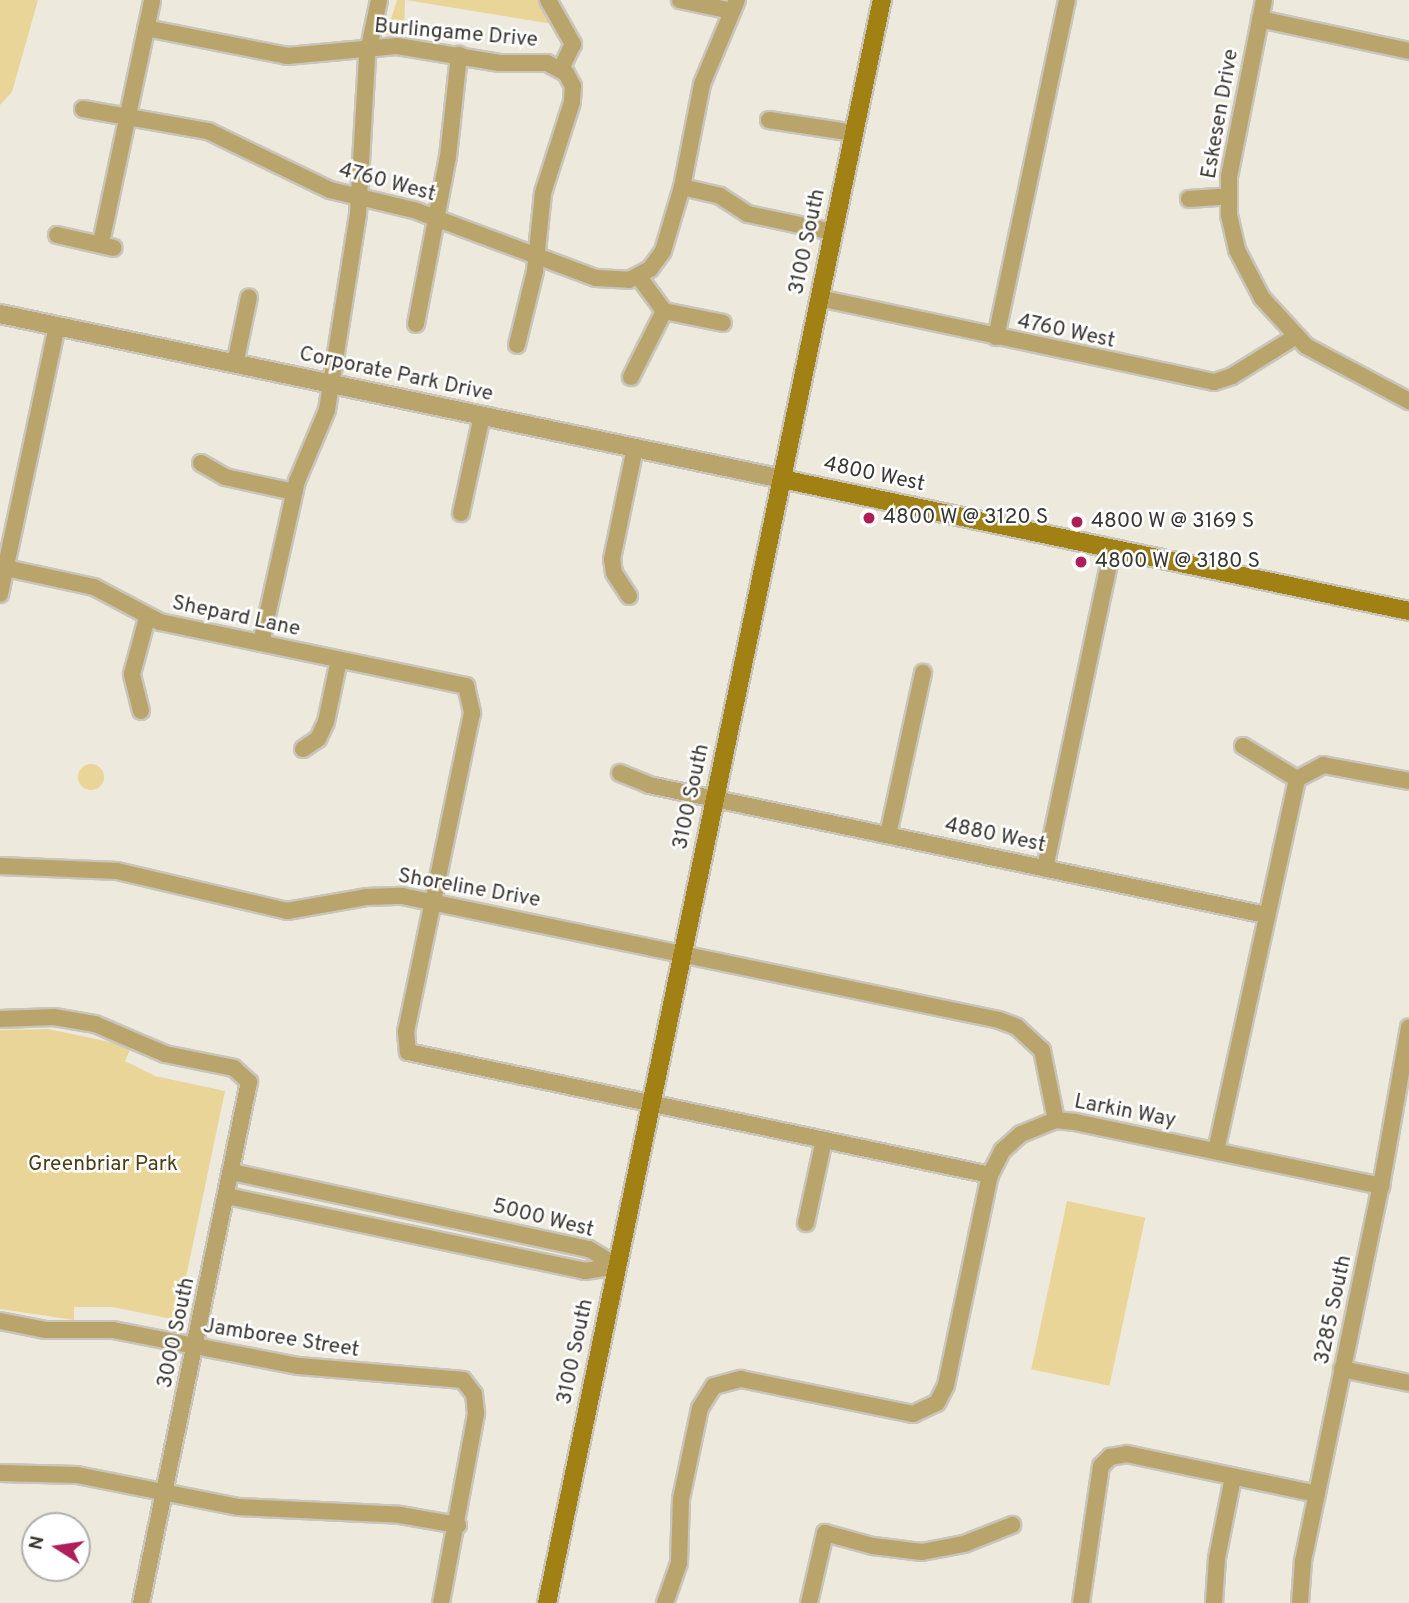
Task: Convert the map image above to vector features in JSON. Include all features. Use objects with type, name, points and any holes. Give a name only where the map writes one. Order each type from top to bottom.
[{"type":"main road","name":"3100 South","points":[[547,1603],[882,0]]},
{"type":"main road","name":"4800 West","points":[[782,479],[1409,611]]},
{"type":"street","points":[[57,235],[108,246],[127,117],[152,0]]},
{"type":"street","points":[[261,643],[294,492],[319,436],[330,384],[360,197],[369,46],[379,0]]},
{"type":"street","points":[[548,0],[573,44],[561,69]]},
{"type":"street","points":[[680,0],[735,6],[702,83],[682,187],[663,251],[639,277],[664,311],[723,323]]},
{"type":"street","points":[[996,337],[1068,0]]},
{"type":"street","name":"Eskesen Drive","points":[[1264,0],[1235,135],[1228,197],[1232,233],[1244,267],[1262,298],[1295,337],[1330,363],[1409,401]]},
{"type":"street","points":[[1259,19],[1409,51]]},
{"type":"street","name":"Burlingame Drive","points":[[146,28],[287,56],[369,46],[459,55],[500,63],[547,63],[561,69],[570,79],[572,102],[543,193],[537,259],[517,345]]},
{"type":"street","points":[[416,324],[437,218],[459,55]]},
{"type":"street","name":"4760 West","points":[[83,109],[213,132],[323,187],[437,218],[537,259],[613,282],[639,277]]},
{"type":"street","points":[[769,120],[854,133]]},
{"type":"street","points":[[682,187],[719,196],[748,214],[833,232]]},
{"type":"street","points":[[1189,199],[1228,197]]},
{"type":"street","points":[[235,364],[249,297]]},
{"type":"street","name":"4760 West","points":[[819,298],[1214,382],[1232,376],[1295,337]]},
{"type":"street","points":[[632,377],[664,311]]},
{"type":"street","name":"Corporate Park Drive","points":[[0,314],[782,479]]},
{"type":"street","points":[[0,594],[57,326]]},
{"type":"street","points":[[461,513],[482,416]]},
{"type":"street","points":[[629,596],[614,573],[612,559],[635,448]]},
{"type":"street","points":[[201,463],[225,477],[294,492]]},
{"type":"street","points":[[1045,868],[1112,549]]},
{"type":"street","name":"Shepard Lane","points":[[6,568],[94,587],[147,618],[466,686],[472,713],[432,901]]},
{"type":"street","points":[[141,711],[132,674],[147,618]]},
{"type":"street","points":[[303,749],[318,739],[326,722],[339,660]]},
{"type":"street","points":[[888,835],[923,673]]},
{"type":"street","points":[[1243,746],[1297,779]]},
{"type":"street","points":[[1216,1152],[1297,779],[1323,765],[1409,780]]},
{"type":"street","name":"4880 West","points":[[620,773],[649,785],[1266,915]]},
{"type":"street","name":"Shoreline Drive","points":[[0,866],[117,871],[287,911],[387,895],[432,901],[1017,1027],[1034,1038],[1048,1063],[1056,1120]]},
{"type":"street","points":[[432,901],[405,1031],[408,1052],[990,1175]]},
{"type":"street","name":"3000 South","points":[[0,1019],[54,1017],[95,1024],[165,1054],[243,1073],[249,1089],[141,1603]]},
{"type":"street","name":"3285 South","points":[[1300,1603],[1317,1494],[1381,1186],[1409,1027]]},
{"type":"street","name":"Larkin Way","points":[[665,1603],[679,1563],[681,1499],[701,1408],[714,1386],[741,1379],[913,1414],[937,1404],[946,1385],[990,1175],[1011,1142],[1056,1120],[1381,1186]]},
{"type":"street","points":[[806,1223],[824,1140]]},
{"type":"street","name":"5000 West","points":[[232,1172],[589,1249],[617,1266]]},
{"type":"street","name":"5000 West","points":[[227,1196],[585,1270],[617,1266]]},
{"type":"street","name":"Jamboree Street","points":[[0,1321],[46,1330],[113,1330],[329,1370],[453,1376],[470,1388],[476,1414],[458,1525]]},
{"type":"street","points":[[1342,1369],[1409,1383]]},
{"type":"street","points":[[1081,1603],[1101,1466],[1110,1457],[1127,1454],[1317,1494]]},
{"type":"street","points":[[0,1474],[77,1475],[273,1511],[400,1516],[458,1525],[442,1603]]},
{"type":"street","points":[[1214,1603],[1217,1558],[1233,1477]]},
{"type":"street","points":[[809,1603],[825,1533],[873,1546],[922,1552],[964,1544],[1012,1525]]},
{"type":"green space","points":[[0,0],[38,0],[12,92],[0,105]]},
{"type":"green space","points":[[397,0],[405,0],[404,38],[386,35]]},
{"type":"green space","points":[[406,0],[538,0],[553,24]]},
{"type":"green space","points":[[91,764],[100,768],[104,777],[100,786],[91,790],[82,786],[78,777],[82,768]]},
{"type":"green space","name":"Greenbriar Park","points":[[48,1029],[115,1043],[130,1050],[125,1061],[155,1076],[225,1091],[177,1320],[112,1307],[74,1307],[74,1320],[0,1309],[0,1030]]},
{"type":"green space","points":[[1067,1201],[1145,1218],[1109,1386],[1031,1369]]},
{"type":"place","name":"4800 W @ 3120 S","points":[[869,518]]},
{"type":"place","name":"4800 W @ 3169 S","points":[[1077,522]]},
{"type":"place","name":"4800 W @ 3180 S","points":[[1081,562]]}]
